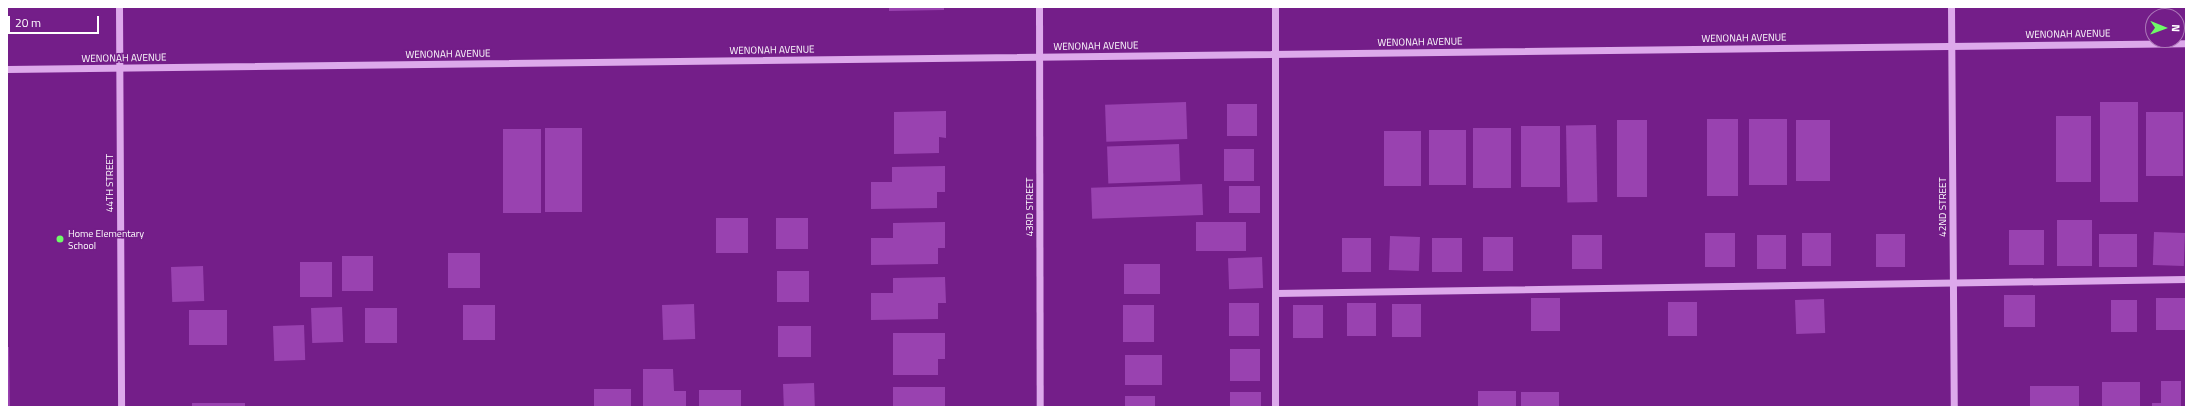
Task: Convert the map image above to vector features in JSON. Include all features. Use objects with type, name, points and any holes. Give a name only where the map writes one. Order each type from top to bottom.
[{"type":"street","name":"44TH STREET","points":[[119,7],[121,407]]},
{"type":"street","name":"43RD STREET","points":[[1039,7],[1040,407]]},
{"type":"street","points":[[1275,7],[1276,407]]},
{"type":"street","name":"42ND STREET","points":[[1951,7],[1954,407]]},
{"type":"street","name":"WENONAH AVENUE","points":[[7,69],[2186,43]]},
{"type":"street","points":[[1275,293],[2186,279]]},
{"type":"building","points":[[889,7],[944,7],[944,10],[889,11]]},
{"type":"building","points":[[1186,102],[1187,139],[1106,142],[1105,105]]},
{"type":"building","points":[[2100,102],[2138,102],[2138,202],[2100,202]]},
{"type":"building","points":[[1227,104],[1257,104],[1257,136],[1227,136]]},
{"type":"building","points":[[946,111],[946,138],[939,137],[939,153],[894,154],[894,112]]},
{"type":"building","points":[[2146,112],[2183,112],[2183,176],[2146,176]]},
{"type":"building","points":[[2056,116],[2091,116],[2091,182],[2056,182]]},
{"type":"building","points":[[1707,119],[1738,119],[1738,196],[1707,196]]},
{"type":"building","points":[[1749,119],[1787,119],[1787,185],[1749,185]]},
{"type":"building","points":[[1617,120],[1647,120],[1647,197],[1617,197]]},
{"type":"building","points":[[1796,120],[1830,120],[1830,181],[1796,181]]},
{"type":"building","points":[[1596,125],[1597,202],[1567,203],[1566,126]]},
{"type":"building","points":[[1521,126],[1560,126],[1560,187],[1521,187]]},
{"type":"building","points":[[545,128],[582,128],[582,212],[545,212]]},
{"type":"building","points":[[1473,128],[1511,128],[1511,188],[1473,188]]},
{"type":"building","points":[[503,129],[541,129],[541,213],[503,213]]},
{"type":"building","points":[[1429,130],[1466,130],[1466,185],[1429,185]]},
{"type":"building","points":[[1384,131],[1421,131],[1421,186],[1384,186]]},
{"type":"building","points":[[1179,144],[1180,181],[1108,183],[1107,147]]},
{"type":"building","points":[[1224,149],[1254,149],[1254,181],[1224,181]]},
{"type":"building","points":[[945,166],[945,192],[937,192],[937,208],[871,209],[871,182],[892,182],[892,167]]},
{"type":"building","points":[[1202,184],[1203,215],[1092,219],[1091,188]]},
{"type":"building","points":[[1229,186],[1260,186],[1260,213],[1229,213]]},
{"type":"building","points":[[716,218],[748,218],[748,253],[716,253]]},
{"type":"building","points":[[776,218],[808,218],[808,249],[776,249]]},
{"type":"building","points":[[2057,220],[2092,220],[2092,266],[2057,266]]},
{"type":"building","points":[[945,222],[945,248],[938,248],[938,264],[871,265],[871,238],[893,238],[893,223]]},
{"type":"building","points":[[1196,222],[1246,222],[1246,251],[1196,251]]},
{"type":"building","points":[[2009,230],[2044,230],[2044,265],[2009,265]]},
{"type":"building","points":[[2154,232],[2185,233],[2184,266],[2153,265]]},
{"type":"building","points":[[1705,233],[1735,233],[1735,267],[1705,267]]},
{"type":"building","points":[[1802,233],[1831,233],[1831,266],[1802,266]]},
{"type":"building","points":[[1876,234],[1905,234],[1905,267],[1876,267]]},
{"type":"building","points":[[2099,234],[2137,234],[2137,267],[2099,267]]},
{"type":"building","points":[[1572,235],[1602,235],[1602,269],[1572,269]]},
{"type":"building","points":[[1757,235],[1786,235],[1786,269],[1757,269]]},
{"type":"building","points":[[1390,236],[1420,237],[1419,271],[1389,270]]},
{"type":"building","points":[[1483,237],[1513,237],[1513,271],[1483,271]]},
{"type":"building","points":[[1342,238],[1371,238],[1371,272],[1342,272]]},
{"type":"building","points":[[1432,238],[1462,238],[1462,272],[1432,272]]},
{"type":"building","points":[[448,253],[480,253],[480,288],[448,288]]},
{"type":"building","points":[[342,256],[373,256],[373,291],[342,291]]},
{"type":"building","points":[[1262,257],[1263,288],[1229,289],[1228,258]]},
{"type":"building","points":[[300,262],[332,262],[332,297],[300,297]]},
{"type":"building","points":[[1124,264],[1160,264],[1160,294],[1124,294]]},
{"type":"building","points":[[203,266],[204,301],[172,302],[171,267]]},
{"type":"building","points":[[777,271],[809,271],[809,302],[777,302]]},
{"type":"building","points":[[945,277],[946,303],[938,303],[938,319],[871,320],[871,293],[893,293],[893,278]]},
{"type":"building","points":[[2004,295],[2035,295],[2035,327],[2004,327]]},
{"type":"building","points":[[1531,298],[1560,298],[1560,331],[1531,331]]},
{"type":"building","points":[[2156,298],[2186,298],[2186,330],[2156,330]]},
{"type":"building","points":[[1824,299],[1825,333],[1796,334],[1795,300]]},
{"type":"building","points":[[2111,300],[2137,300],[2137,332],[2111,332]]},
{"type":"building","points":[[1668,302],[1697,302],[1697,336],[1668,336]]},
{"type":"building","points":[[1229,303],[1259,303],[1259,336],[1229,336]]},
{"type":"building","points":[[1347,303],[1376,303],[1376,336],[1347,336]]},
{"type":"building","points":[[694,304],[695,339],[663,340],[662,305]]},
{"type":"building","points":[[1392,304],[1421,304],[1421,337],[1392,337]]},
{"type":"building","points":[[463,305],[495,305],[495,340],[463,340]]},
{"type":"building","points":[[1123,305],[1154,305],[1154,342],[1123,342]]},
{"type":"building","points":[[1293,305],[1323,305],[1323,338],[1293,338]]},
{"type":"building","points":[[342,307],[343,342],[312,343],[311,308]]},
{"type":"building","points":[[365,308],[397,308],[397,343],[365,343]]},
{"type":"building","points":[[189,310],[227,310],[227,345],[189,345]]},
{"type":"building","points":[[304,325],[305,360],[274,361],[273,326]]},
{"type":"building","points":[[778,326],[811,326],[811,357],[778,357]]},
{"type":"building","points":[[893,333],[945,333],[945,359],[938,359],[938,375],[893,375]]},
{"type":"building","points":[[7,347],[9,347],[10,407],[7,407]]},
{"type":"building","points":[[1230,349],[1260,349],[1260,381],[1230,381]]},
{"type":"building","points":[[1125,355],[1162,355],[1162,385],[1125,385]]},
{"type":"building","points":[[643,369],[673,369],[674,391],[686,391],[686,407],[643,407]]},
{"type":"building","points":[[2161,381],[2181,381],[2181,407],[2152,407],[2152,403],[2161,403]]},
{"type":"building","points":[[2102,382],[2140,382],[2140,407],[2102,407]]},
{"type":"building","points":[[814,383],[815,407],[784,407],[783,384]]},
{"type":"building","points":[[2030,386],[2079,386],[2079,407],[2030,407]]},
{"type":"building","points":[[893,387],[945,387],[945,407],[893,407]]},
{"type":"building","points":[[594,389],[631,389],[631,407],[594,407]]},
{"type":"building","points":[[699,390],[741,390],[741,407],[699,407]]},
{"type":"building","points":[[1478,391],[1516,391],[1516,407],[1478,407]]},
{"type":"building","points":[[1230,392],[1261,392],[1261,407],[1230,407]]},
{"type":"building","points":[[1521,392],[1559,392],[1559,407],[1521,407]]},
{"type":"building","points":[[1125,396],[1155,396],[1155,407],[1125,407]]},
{"type":"building","points":[[192,403],[245,403],[245,407],[192,407]]},
{"type":"place","name":"Home Elementary School","points":[[60,239]]}]
